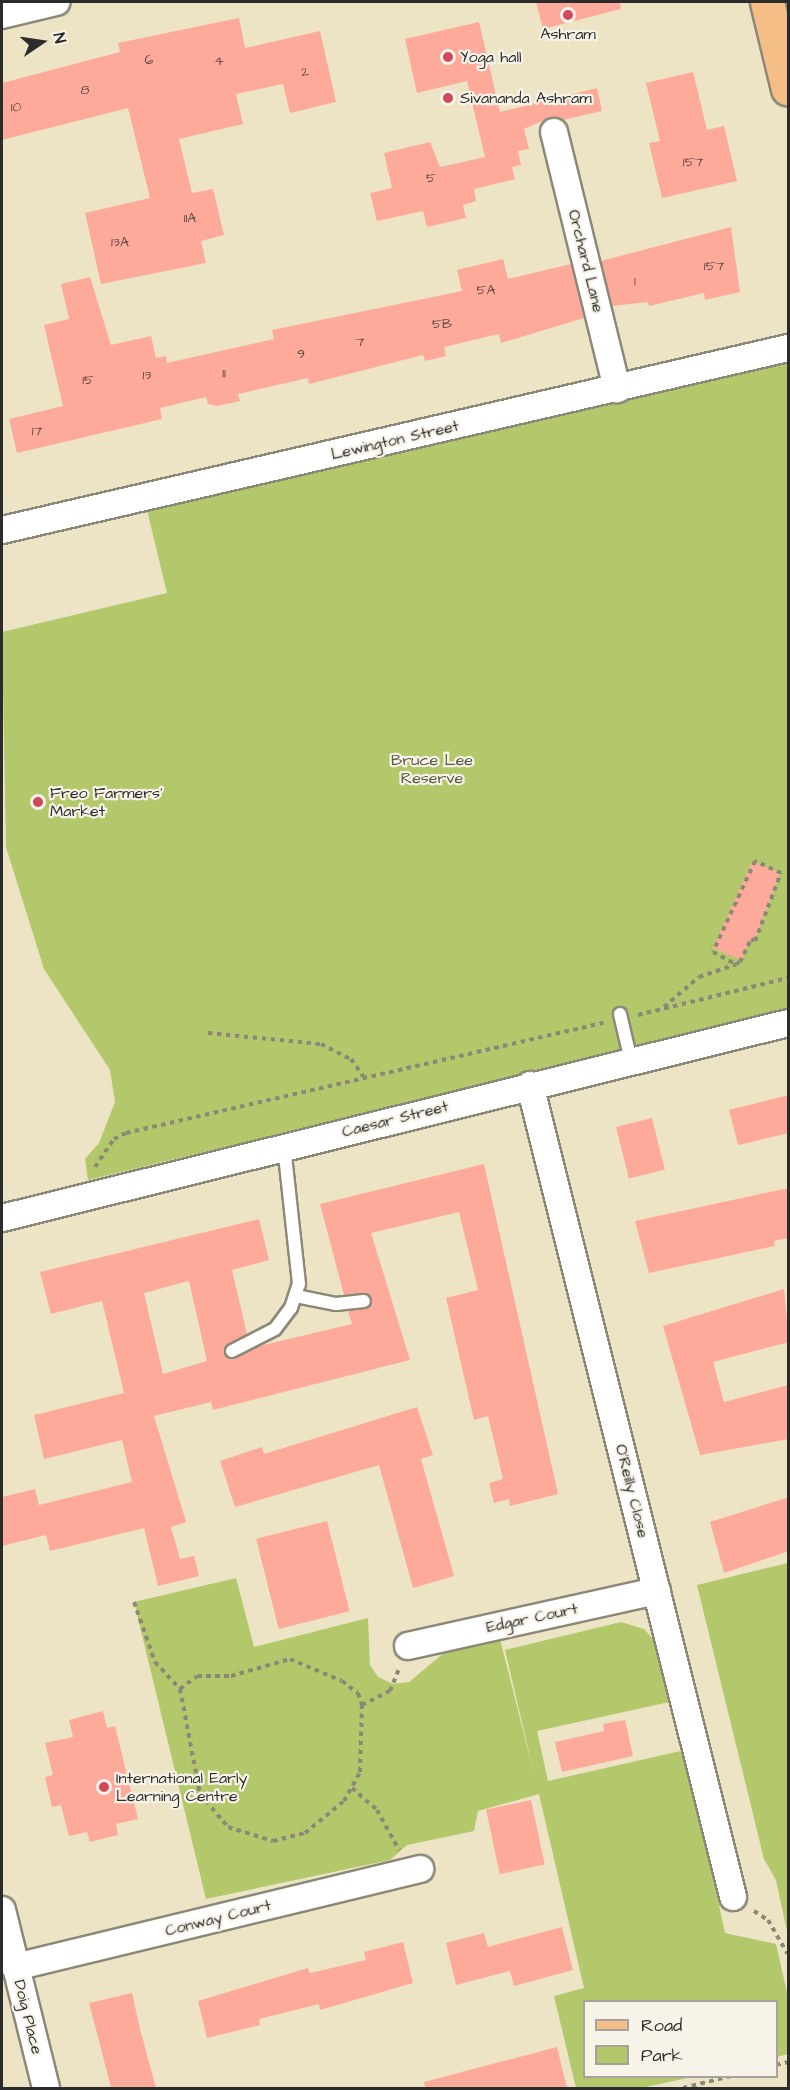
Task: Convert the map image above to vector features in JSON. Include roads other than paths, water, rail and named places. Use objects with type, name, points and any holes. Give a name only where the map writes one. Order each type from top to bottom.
[{"type":"main road","points":[[767,2],[789,89]]},
{"type":"street","points":[[2,15],[56,2]]},
{"type":"street","name":"Orchard Lane","points":[[554,132],[617,389]]},
{"type":"street","name":"Lewington Street","points":[[2,530],[789,348]]},
{"type":"street","name":"Caesar Street","points":[[2,1218],[530,1085],[789,1023]]},
{"type":"street","name":"O'Reilly Close","points":[[530,1085],[734,1897]]},
{"type":"street","name":"Edgar Court","points":[[408,1646],[657,1591]]},
{"type":"street","name":"Conway Court","points":[[15,1967],[412,1870]]},
{"type":"street","name":"Doig Place","points":[[2,1910],[46,2088]]},
{"type":"lane","points":[[620,1017],[632,1061]]},
{"type":"lane","points":[[232,1351],[275,1329],[296,1296],[298,1253],[284,1147]]},
{"type":"lane","points":[[296,1296],[336,1304],[364,1301]]},
{"type":"place","name":"Ashram","points":[[568,15]]},
{"type":"place","name":"Yoga hall","points":[[448,57]]},
{"type":"place","name":"Sivananda Ashram","points":[[448,98]]},
{"type":"place","name":"Freo Farmers' Market","points":[[38,802]]},
{"type":"place","name":"International Early Learning Centre","points":[[104,1787]]},
{"type":"park label","name":"Bruce Lee Reserve","points":[[432,769]]}]
